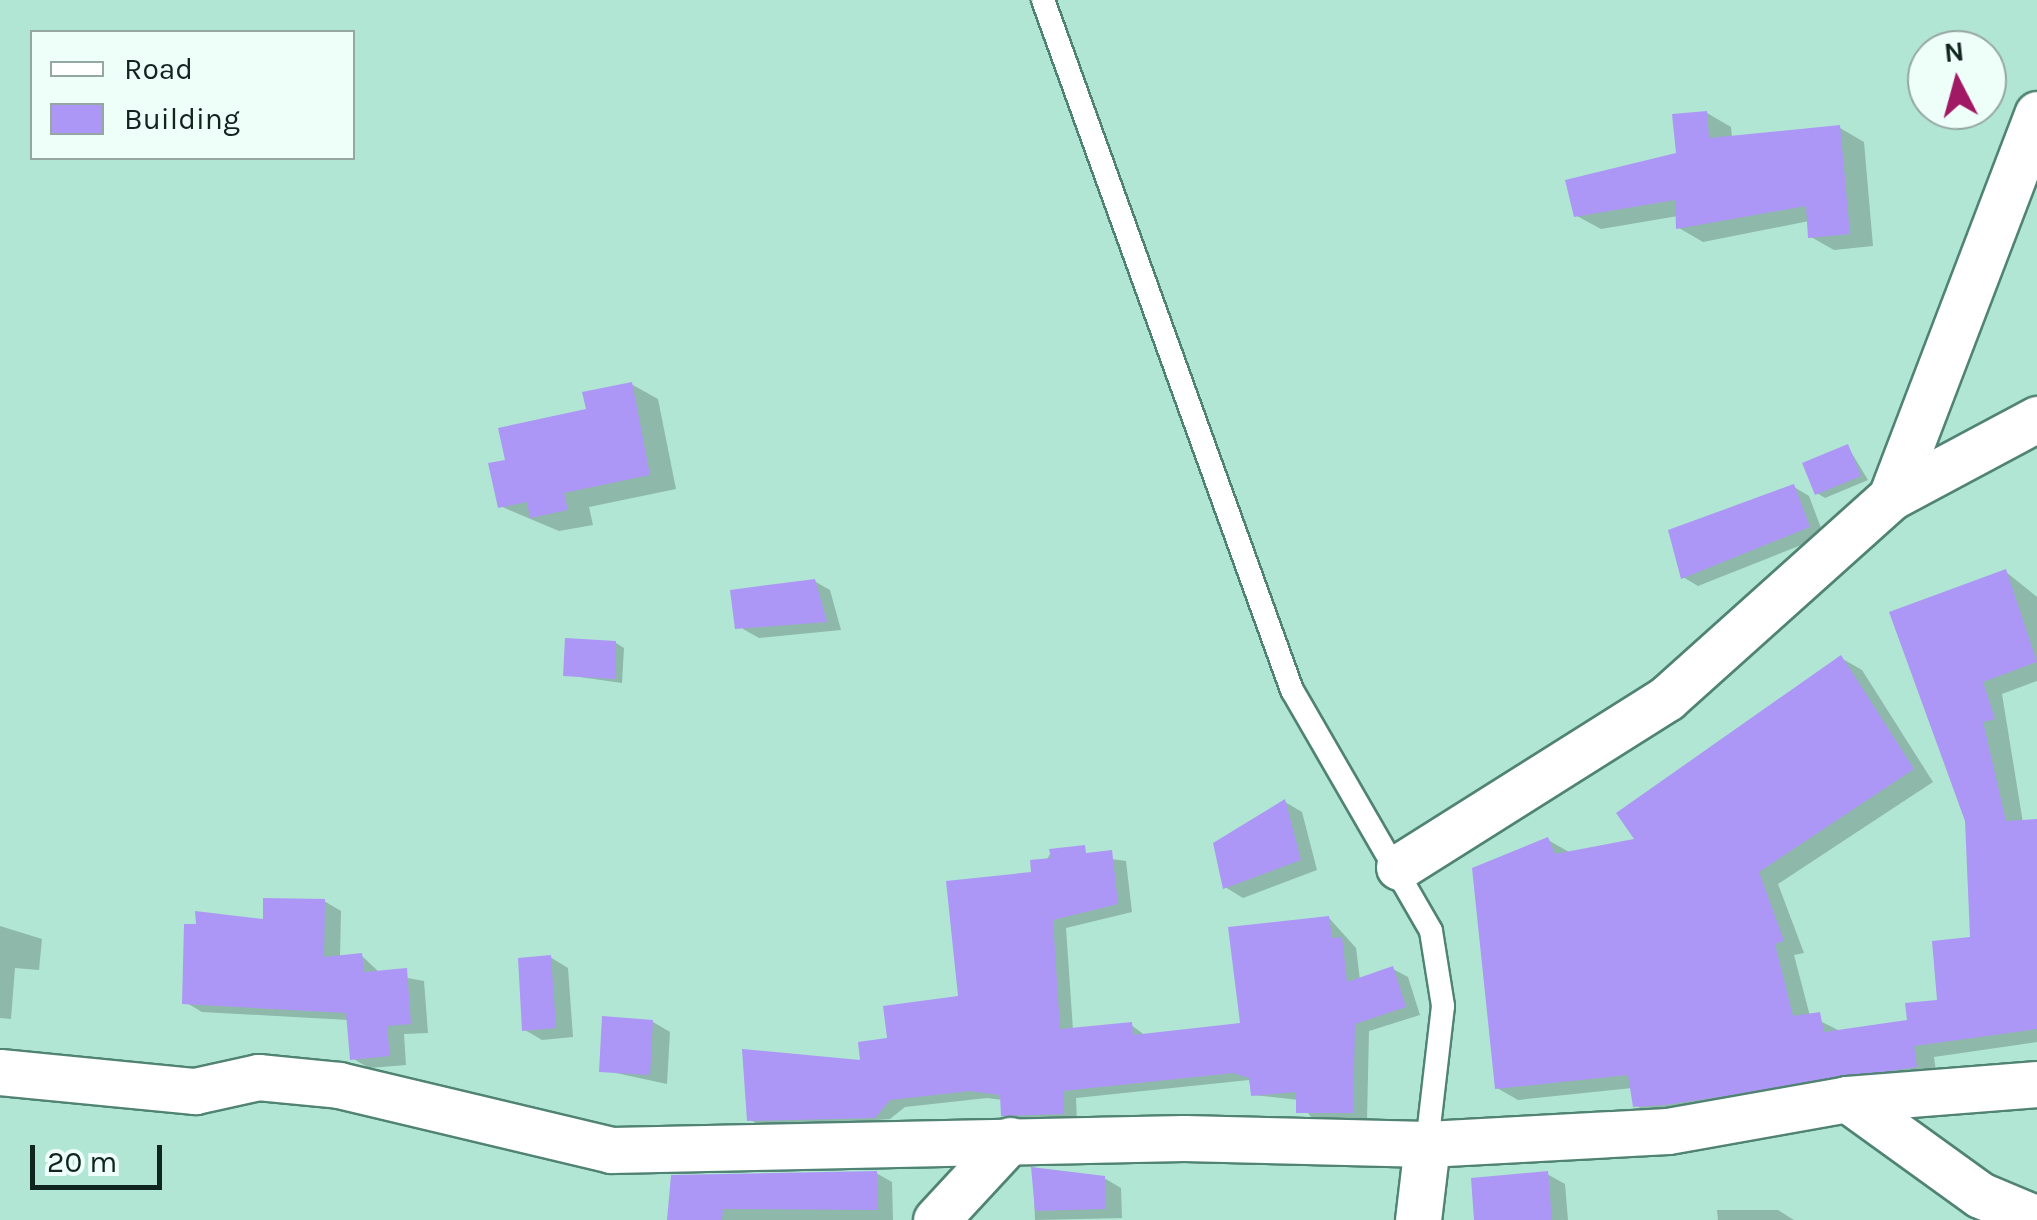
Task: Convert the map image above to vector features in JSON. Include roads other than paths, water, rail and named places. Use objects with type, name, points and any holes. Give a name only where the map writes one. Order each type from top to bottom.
[{"type":"street","points":[[1891,498],[2037,114]]},
{"type":"street","points":[[1399,867],[1667,698],[1891,498],[2037,419]]},
{"type":"street","points":[[0,1072],[195,1091],[258,1078],[338,1085],[611,1150],[1010,1140],[1428,1144],[1668,1131],[1847,1099],[2037,1084]]},
{"type":"street","points":[[1847,1099],[1980,1194],[2037,1219]]},
{"type":"street","points":[[936,1220],[1010,1140]]},
{"type":"street","points":[[1418,1220],[1428,1144]]},
{"type":"lane","points":[[1043,0],[1292,690],[1399,867],[1440,969],[1428,1144]]}]
